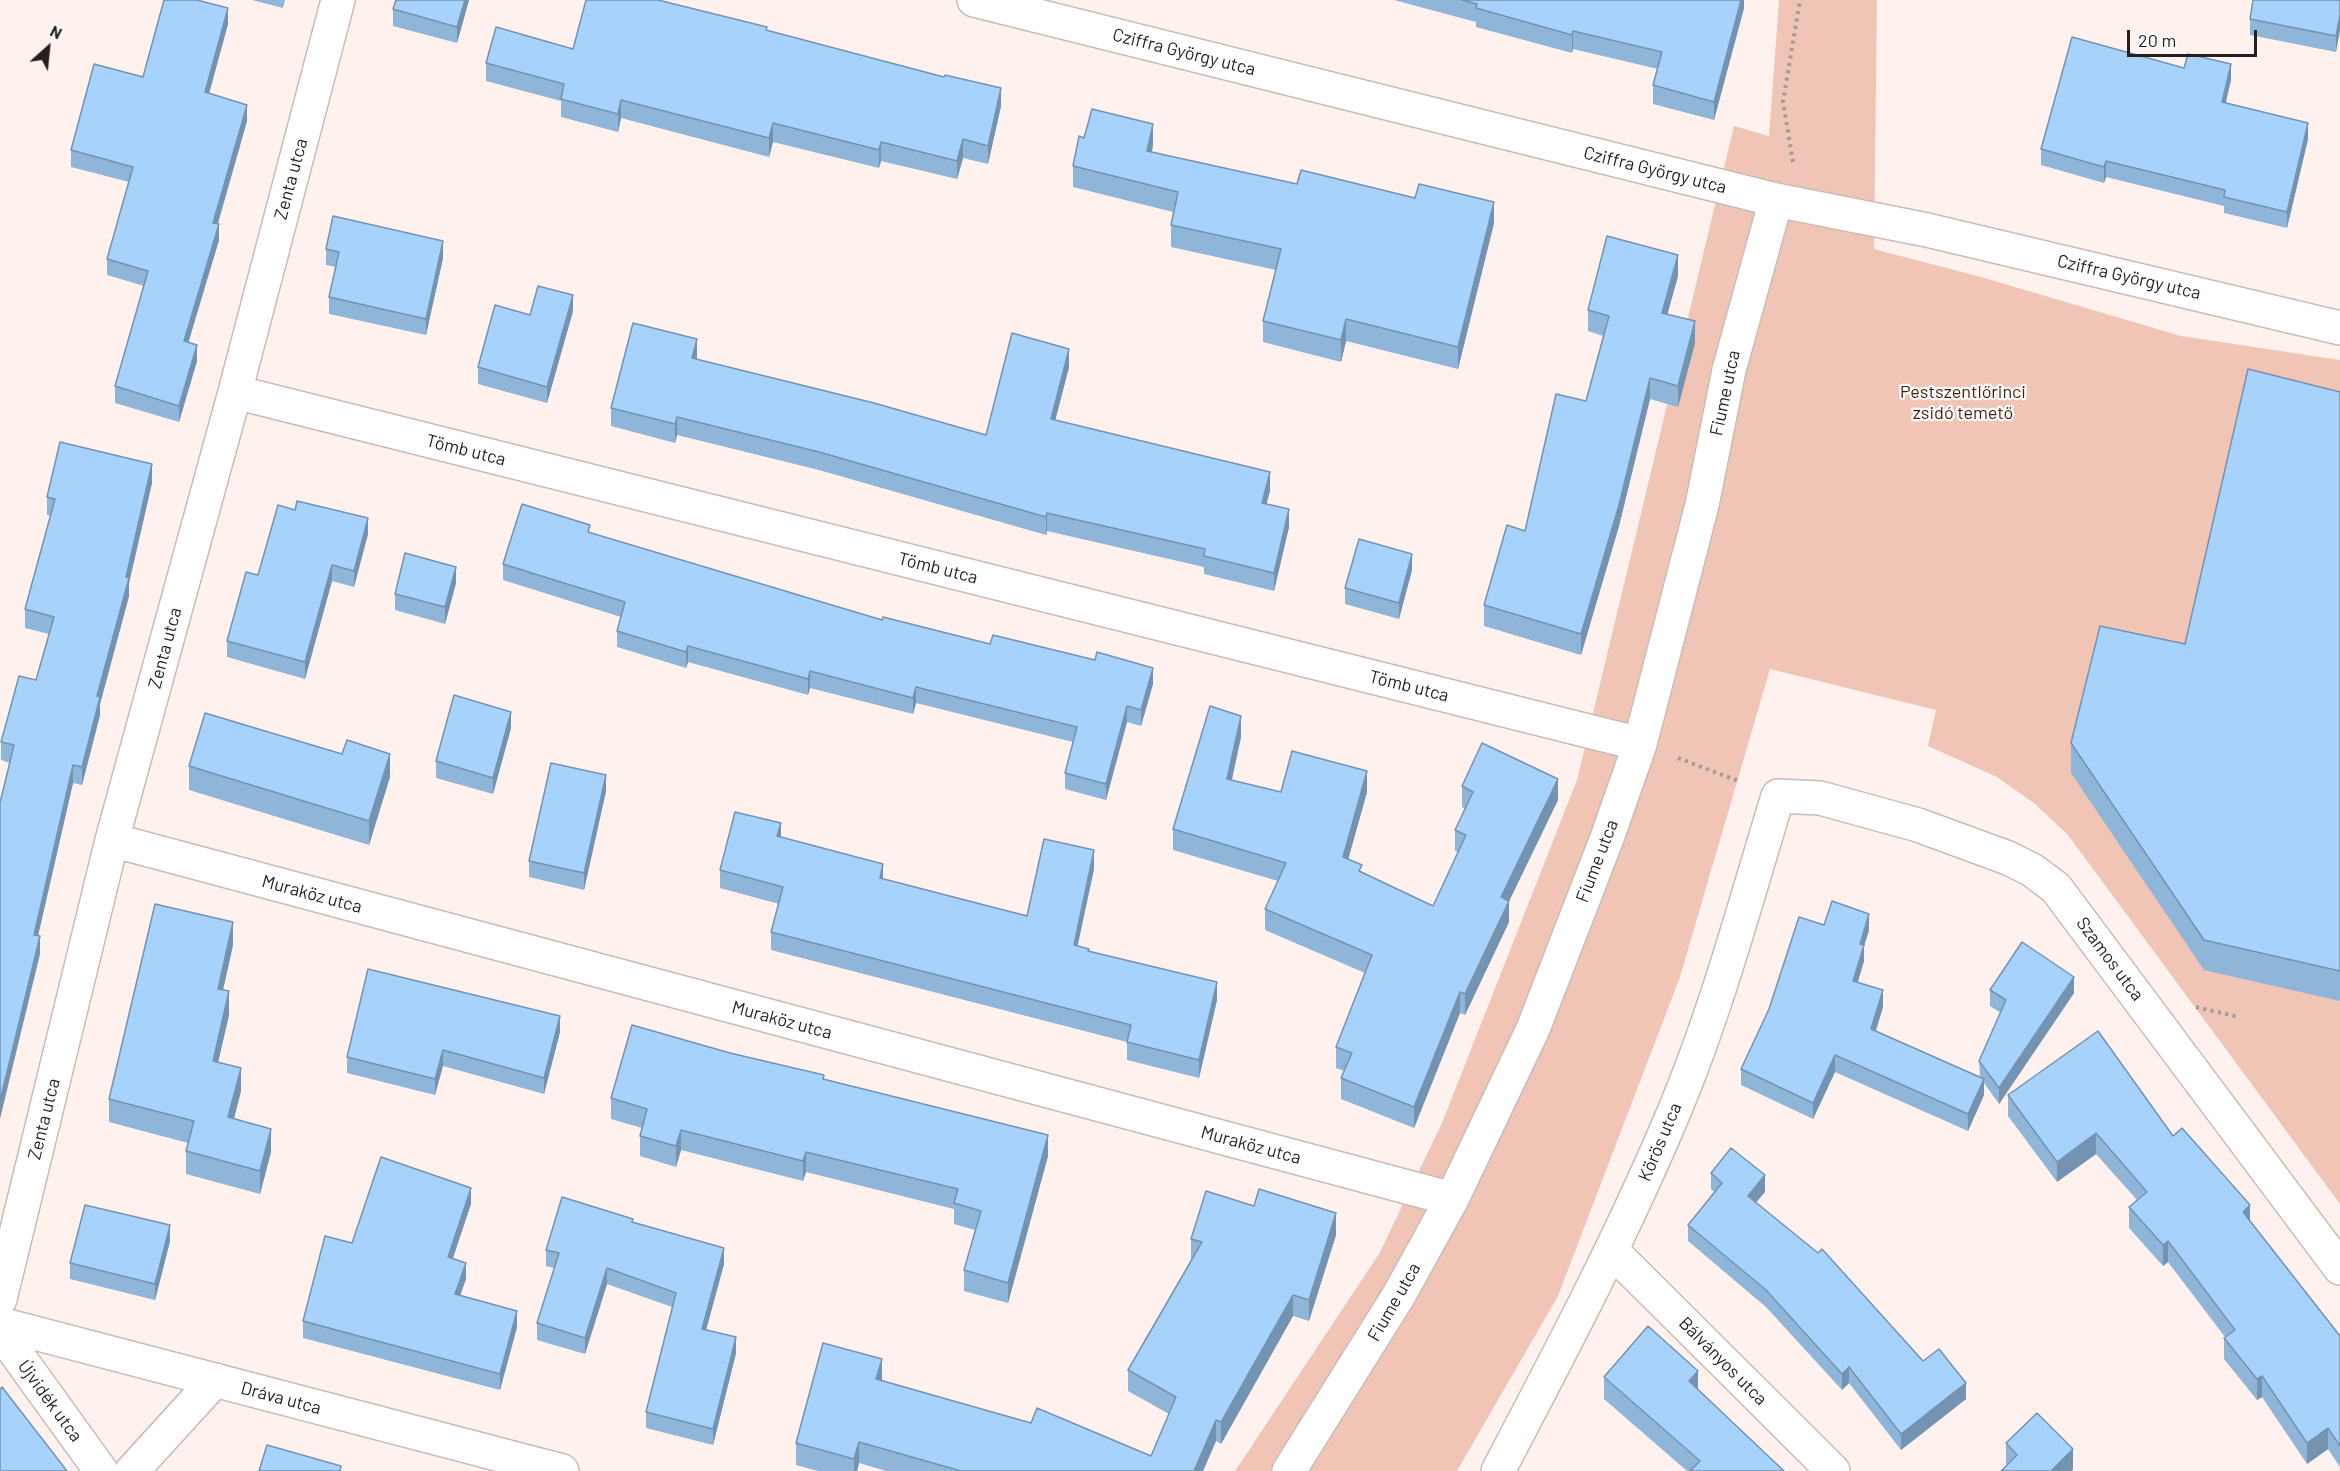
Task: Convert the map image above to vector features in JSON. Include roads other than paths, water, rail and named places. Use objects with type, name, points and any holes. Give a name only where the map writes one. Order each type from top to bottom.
[{"type":"street","name":"Zenta utca","points":[[0,1299],[112,840],[235,392],[338,0]]},
{"type":"street","name":"Cziffra György utca","points":[[974,0],[1788,203],[1927,230],[2340,328]]},
{"type":"street","name":"Fiume utca","points":[[1289,1471],[1400,1295],[1452,1199],[1533,1029],[1640,744],[1702,505],[1729,370],[1788,203]]},
{"type":"street","name":"Tömb utca","points":[[235,392],[1640,744]]},
{"type":"street","name":"Körös utca","points":[[1498,1471],[1612,1251],[1676,1106],[1711,1014],[1778,796]]},
{"type":"street","name":"Szamos utca","points":[[1778,796],[1820,798],[1918,825],[2008,858],[2032,870],[2056,888],[2340,1268]]},
{"type":"street","name":"Muraköz utca","points":[[112,840],[1452,1199]]},
{"type":"street","name":"Bálványos utca","points":[[1612,1251],[1833,1471]]},
{"type":"street","name":"Dráva utca","points":[[0,1324],[562,1471]]},
{"type":"street","name":"Újvidék utca","points":[[0,1331],[101,1471]]},
{"type":"street","points":[[132,1471],[215,1380]]},
{"type":"park label","name":"Pestszentlőrinci zsidó temető","points":[[1963,402]]}]
